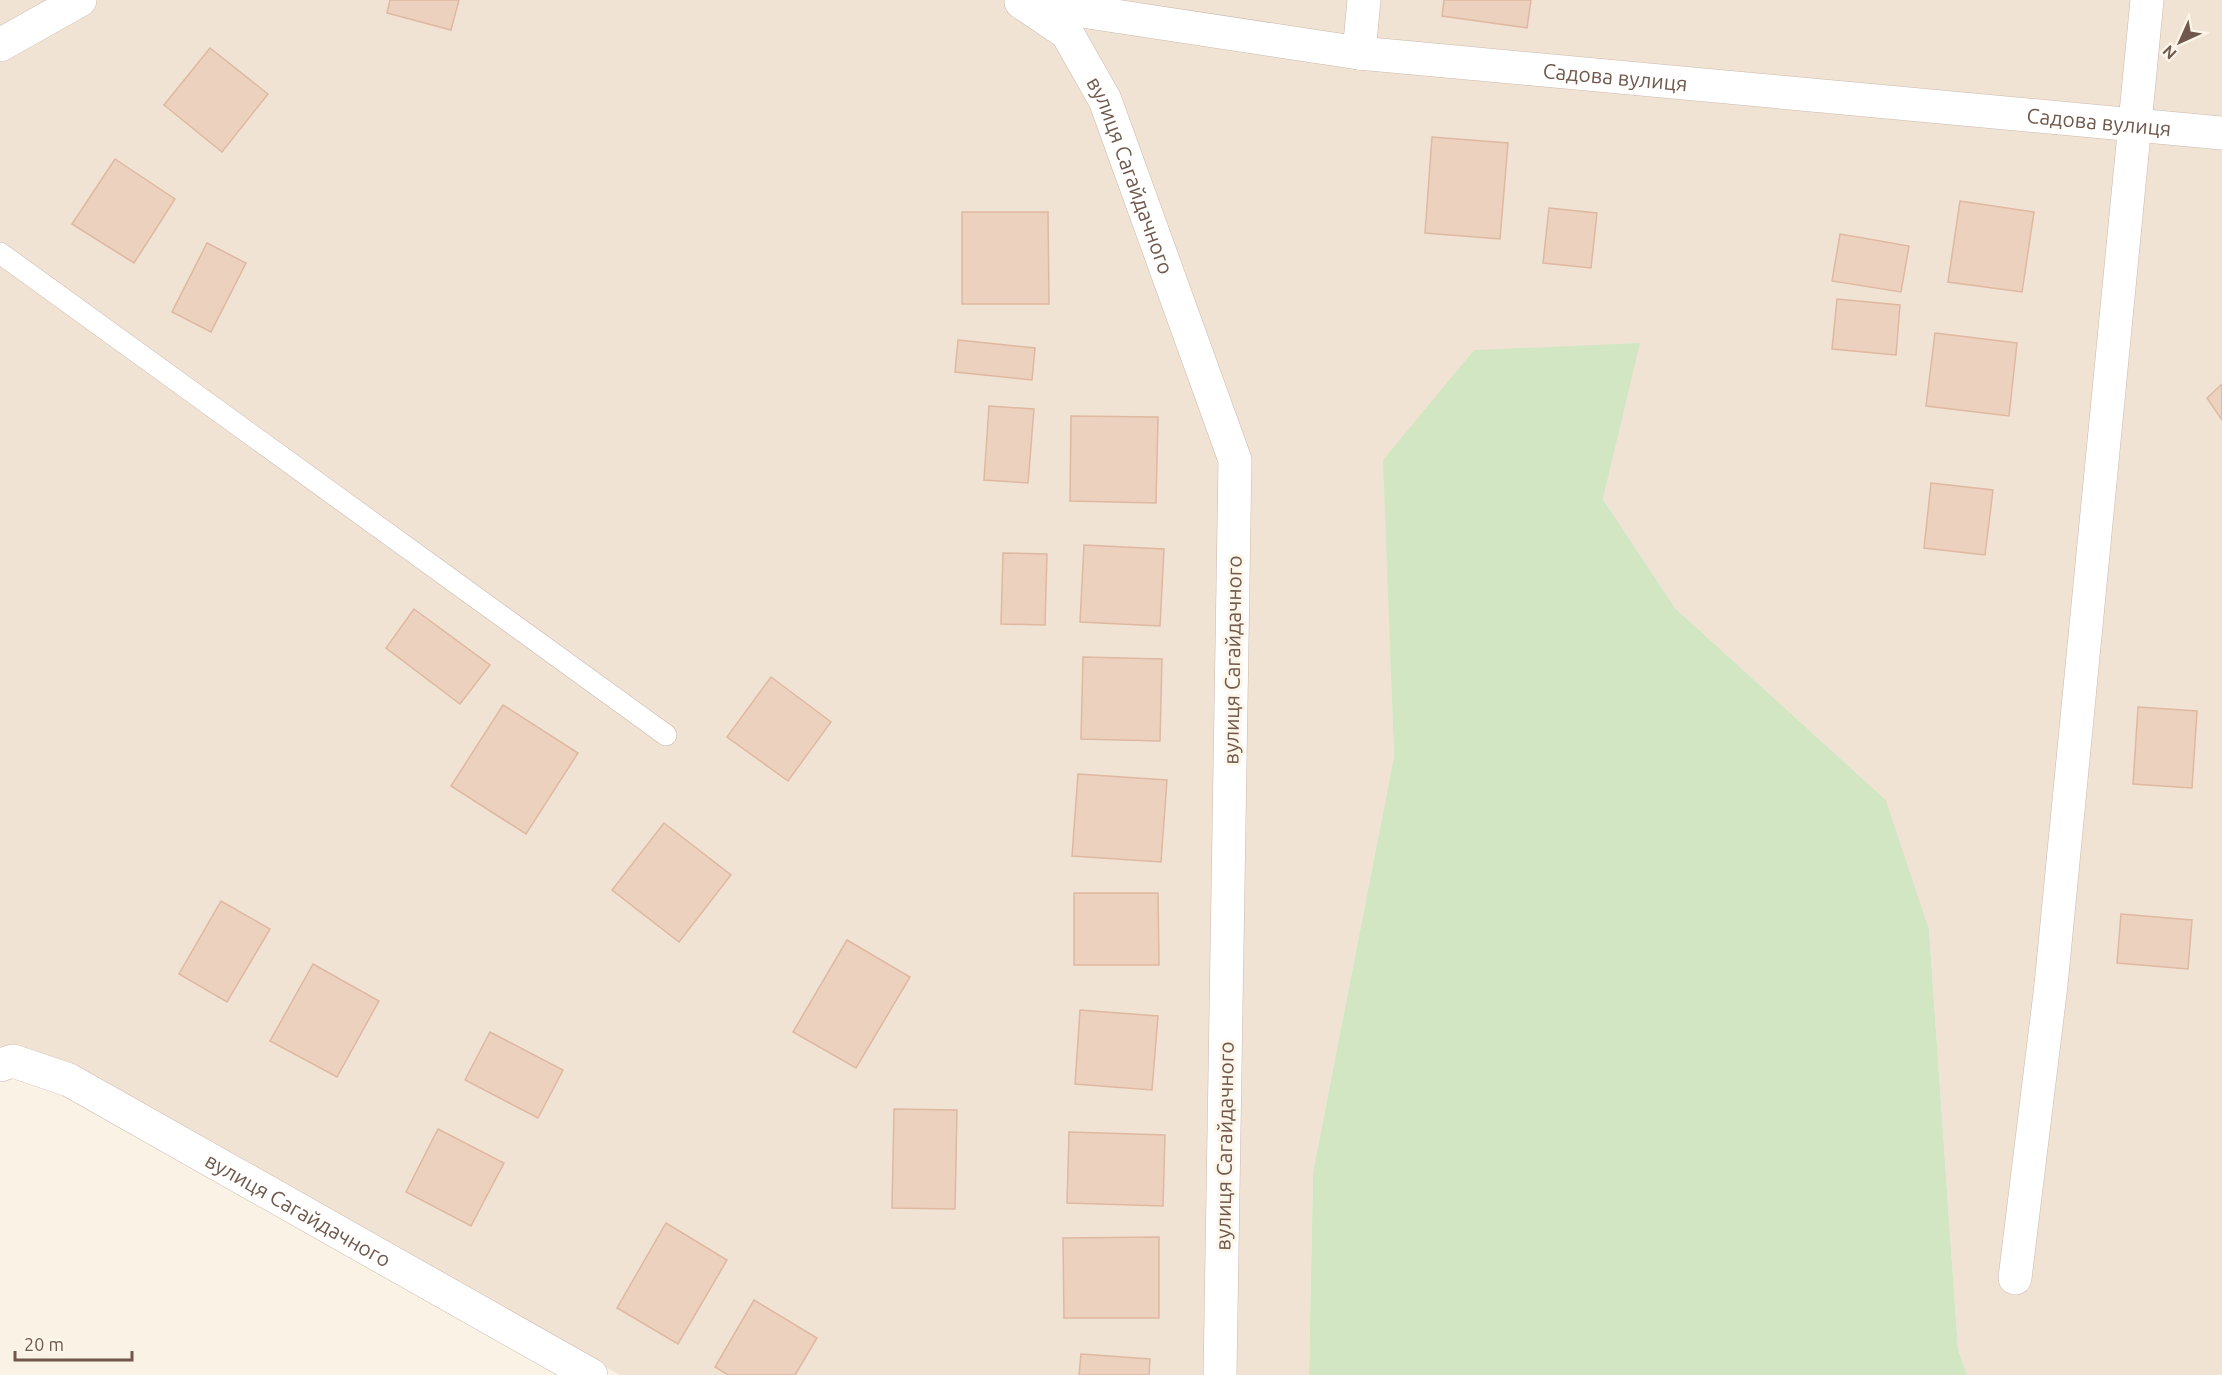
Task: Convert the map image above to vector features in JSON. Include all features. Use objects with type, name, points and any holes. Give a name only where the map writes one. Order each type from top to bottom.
[{"type":"street","points":[[0,45],[80,0]]},
{"type":"street","points":[[1359,53],[1364,0]]},
{"type":"street","points":[[2015,1278],[2051,985],[2147,0]]},
{"type":"street","name":"Садова вулиця","points":[[1016,1],[1359,53],[2222,133]]},
{"type":"street","name":"вулиця Сагайдачного","points":[[1016,1],[1067,33],[1105,100],[1235,460],[1220,1375]]},
{"type":"street","name":"вулиця Сагайдачного","points":[[0,1065],[13,1061],[69,1080],[591,1375]]},
{"type":"lane","points":[[0,253],[666,735]]},
{"type":"shaded area","points":[[0,0],[2222,0],[2222,1375],[1967,1375],[1958,1349],[1929,929],[1886,800],[1675,608],[1603,499],[1639,344],[1384,460],[1394,756],[1313,1172],[1309,1375],[620,1375],[22,1050],[0,1054]]},
{"type":"green space","points":[[1640,343],[1603,499],[1675,608],[1886,800],[1929,929],[1958,1349],[1967,1375],[1309,1375],[1313,1172],[1394,756],[1383,460],[1474,350]]},
{"type":"building","points":[[390,0],[459,0],[451,30],[387,13]]},
{"type":"building","points":[[1444,0],[1531,0],[1527,28],[1442,16]]},
{"type":"building","points":[[210,48],[268,94],[222,152],[164,105]]},
{"type":"building","points":[[1432,137],[1508,143],[1500,239],[1425,233]]},
{"type":"building","points":[[115,159],[175,199],[134,263],[72,224]]},
{"type":"building","points":[[1960,201],[2034,212],[2022,292],[1948,282]]},
{"type":"building","points":[[1549,208],[1597,213],[1591,268],[1543,263]]},
{"type":"building","points":[[962,212],[1048,212],[1049,304],[962,304]]},
{"type":"building","points":[[1840,234],[1909,246],[1901,292],[1832,281]]},
{"type":"building","points":[[207,243],[246,263],[211,332],[172,312]]},
{"type":"building","points":[[1837,299],[1900,305],[1896,355],[1832,349]]},
{"type":"building","points":[[1935,333],[2017,343],[2009,416],[1926,406]]},
{"type":"building","points":[[958,340],[1035,348],[1032,380],[955,372]]},
{"type":"building","points":[[2222,384],[2222,420],[2207,398]]},
{"type":"building","points":[[989,406],[1034,409],[1028,483],[984,480]]},
{"type":"building","points":[[1071,416],[1158,417],[1156,503],[1070,501]]},
{"type":"building","points":[[1931,483],[1993,490],[1985,555],[1924,548]]},
{"type":"building","points":[[1084,545],[1164,549],[1160,626],[1080,622]]},
{"type":"building","points":[[1003,553],[1047,554],[1045,625],[1001,624]]},
{"type":"building","points":[[414,609],[490,665],[460,704],[386,648]]},
{"type":"building","points":[[1083,657],[1162,659],[1160,741],[1081,739]]},
{"type":"building","points":[[771,677],[831,722],[788,781],[727,737]]},
{"type":"building","points":[[503,705],[578,753],[526,834],[451,786]]},
{"type":"building","points":[[2138,707],[2197,711],[2192,788],[2133,784]]},
{"type":"building","points":[[1078,774],[1167,780],[1161,862],[1072,856]]},
{"type":"building","points":[[664,823],[731,875],[679,942],[612,890]]},
{"type":"building","points":[[1074,893],[1158,893],[1159,965],[1074,965]]},
{"type":"building","points":[[221,901],[270,929],[227,1002],[179,974]]},
{"type":"building","points":[[2121,914],[2192,920],[2188,969],[2117,963]]},
{"type":"building","points":[[847,940],[910,977],[856,1068],[793,1032]]},
{"type":"building","points":[[313,964],[379,1001],[337,1077],[270,1041]]},
{"type":"building","points":[[1080,1010],[1158,1016],[1152,1090],[1075,1084]]},
{"type":"building","points":[[490,1032],[563,1070],[538,1118],[465,1080]]},
{"type":"building","points":[[894,1109],[957,1110],[955,1209],[892,1208]]},
{"type":"building","points":[[438,1129],[504,1163],[471,1226],[406,1192]]},
{"type":"building","points":[[1069,1132],[1165,1135],[1163,1206],[1067,1203]]},
{"type":"building","points":[[666,1223],[727,1260],[678,1344],[617,1308]]},
{"type":"building","points":[[1159,1237],[1159,1318],[1064,1318],[1063,1238]]},
{"type":"building","points":[[754,1300],[817,1338],[795,1375],[728,1375],[715,1367]]},
{"type":"building","points":[[1081,1354],[1150,1359],[1149,1375],[1079,1375]]}]
